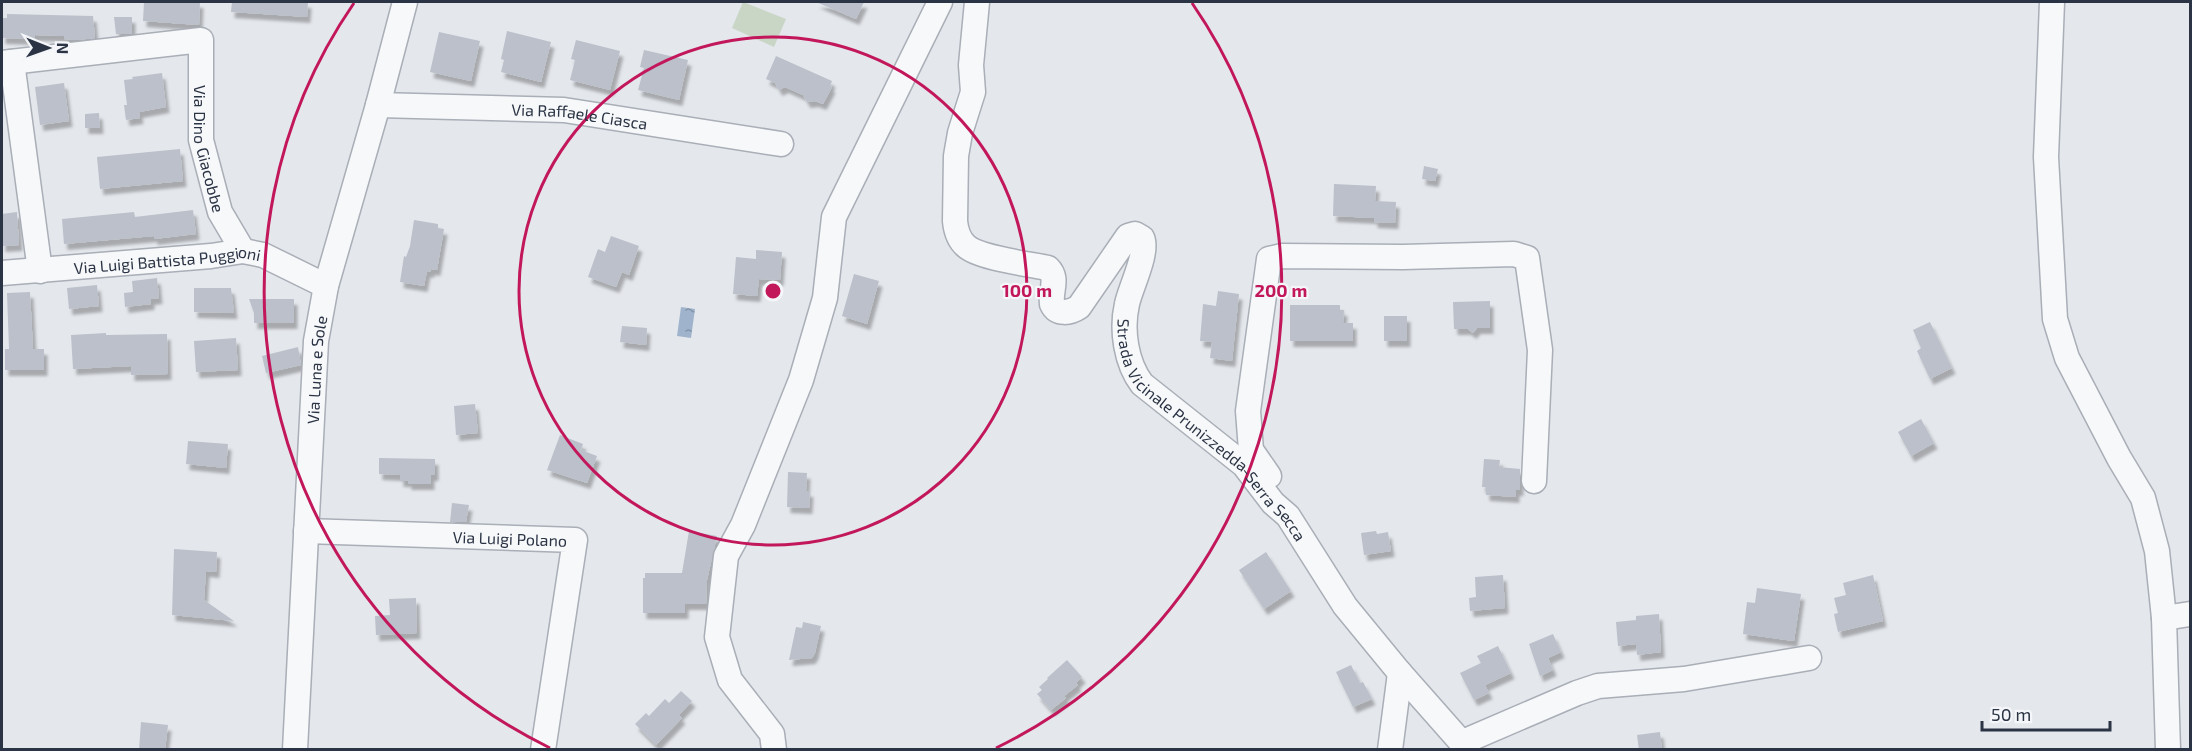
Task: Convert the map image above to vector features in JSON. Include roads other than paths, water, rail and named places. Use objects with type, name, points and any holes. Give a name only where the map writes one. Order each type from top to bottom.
[{"type":"street","name":"Via Luna e Sole","points":[[295,750],[316,341],[326,286],[405,2]]},
{"type":"street","points":[[774,750],[772,734],[730,680],[717,637],[726,556],[743,525],[801,380],[825,298],[834,217],[940,2]]},
{"type":"street","name":"Strada Vicinale Prunizzedda-Serra Secca","points":[[977,2],[972,65],[973,92],[960,133],[956,156],[955,221],[961,240],[976,252],[1048,268],[1053,273],[1054,280],[1052,304],[1057,311],[1063,312],[1079,307],[1128,236],[1135,234],[1142,238],[1144,248],[1126,307],[1126,348],[1133,372],[1142,384],[1244,465],[1273,503],[1288,516],[1345,606],[1400,673],[1466,746]]},
{"type":"street","points":[[2052,2],[2046,157],[2055,319],[2067,358],[2119,458],[2143,498],[2157,551],[2164,618],[2168,750]]},
{"type":"street","name":"Via Dino Giacobbe","points":[[7,62],[201,40],[201,140],[220,212],[243,251]]},
{"type":"street","points":[[7,62],[40,271]]},
{"type":"street","name":"Via Raffaele Ciasca","points":[[378,105],[564,110],[781,144]]},
{"type":"street","name":"Via Luigi Battista Puggioni","points":[[2,273],[211,256],[243,251],[263,255],[326,286]]},
{"type":"street","points":[[1288,516],[1270,478],[1251,450],[1248,411],[1269,259],[1282,256],[1403,257],[1514,254],[1527,258],[1540,350],[1534,481]]},
{"type":"street","name":"Via Luigi Polano","points":[[306,531],[575,540],[543,750]]},
{"type":"street","points":[[2164,618],[2190,614]]},
{"type":"street","points":[[1466,746],[1577,693],[1598,687],[1684,679],[1809,658]]},
{"type":"street","points":[[1390,750],[1400,673]]},
{"type":"water","points":[[681,307],[695,309],[691,338],[677,336]]}]
